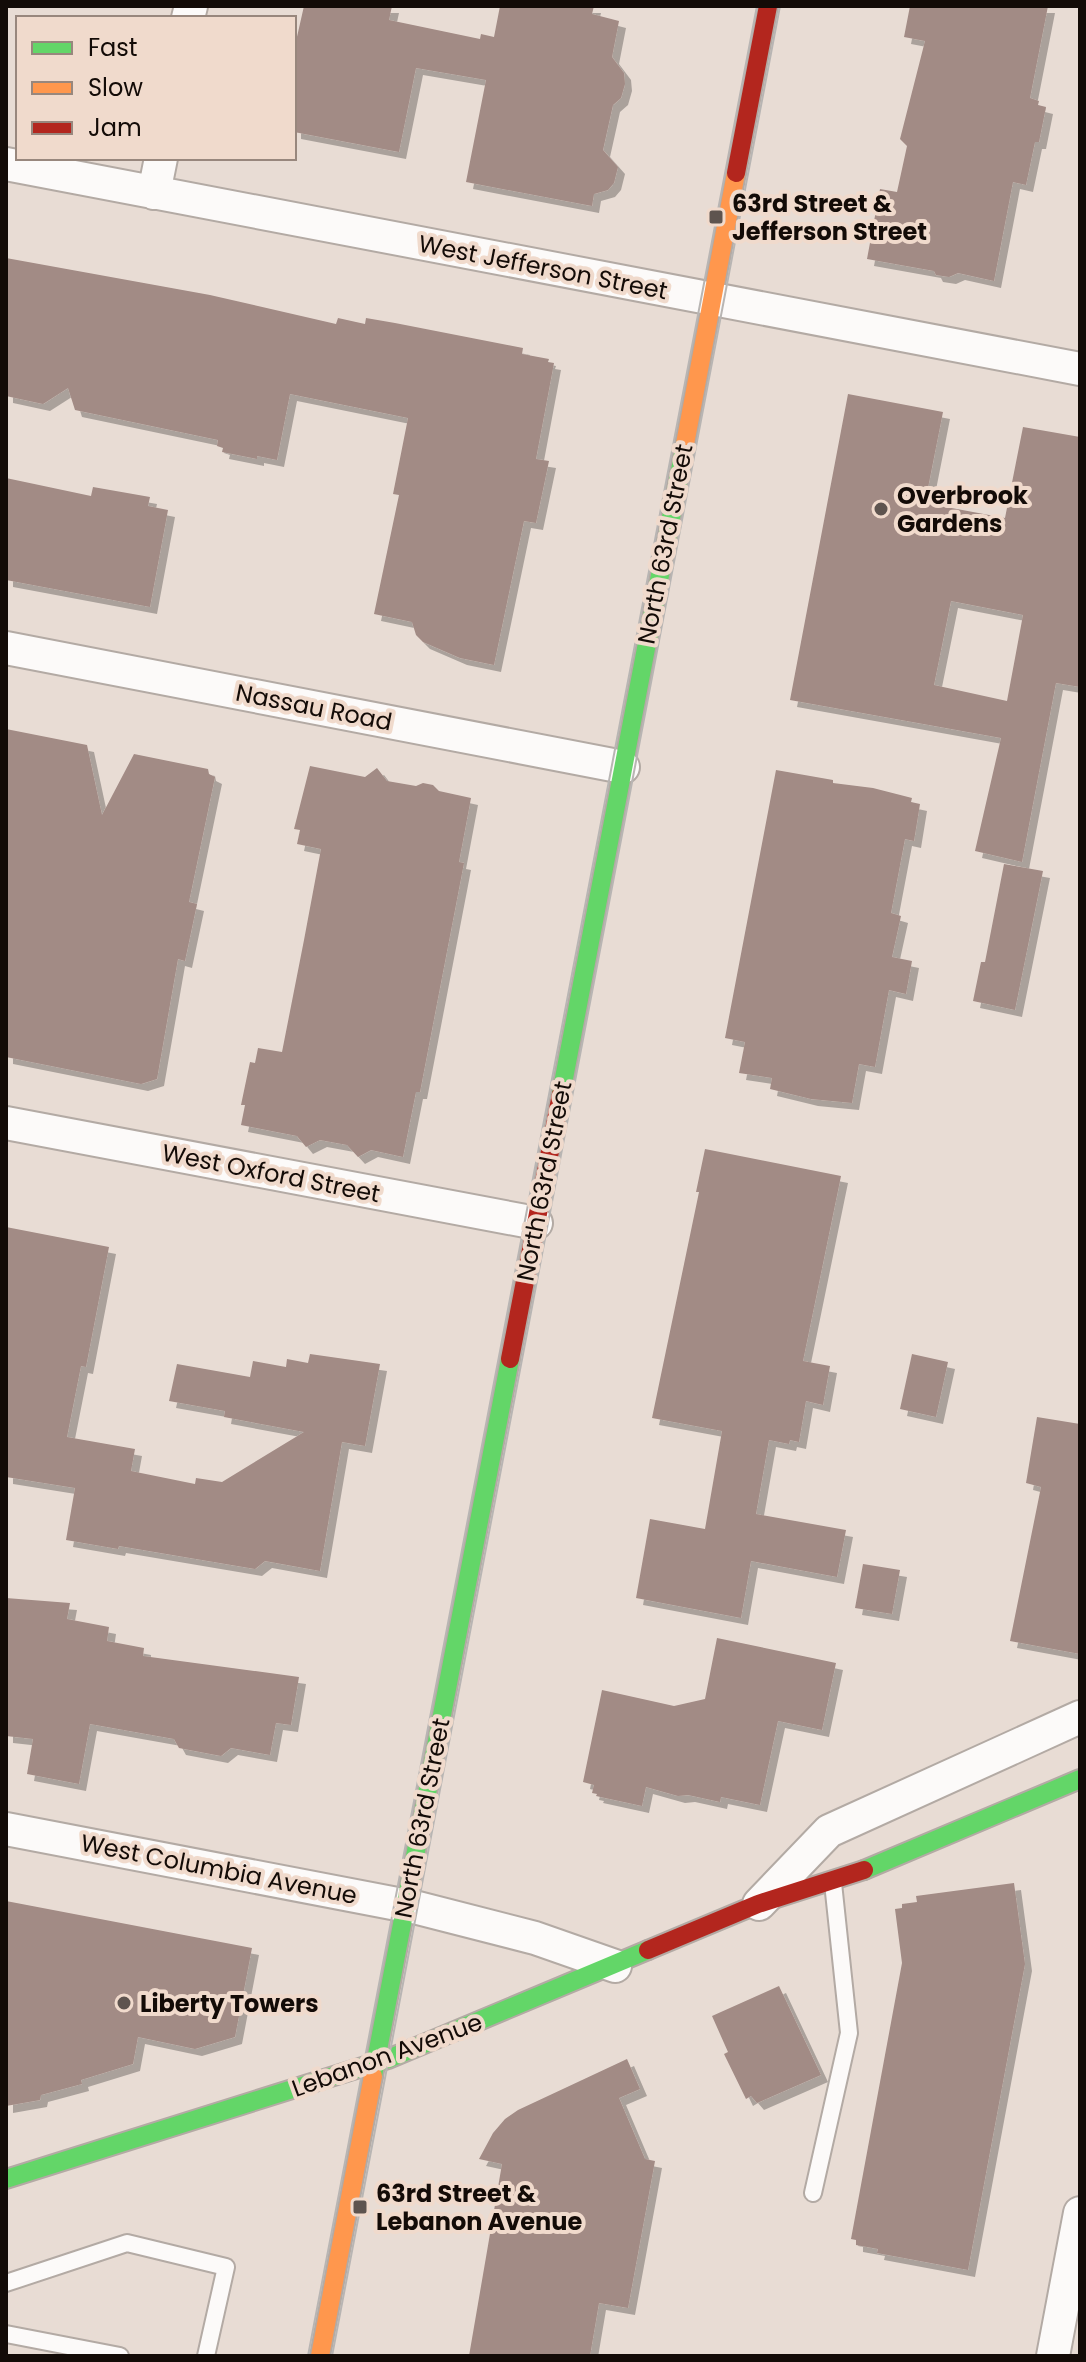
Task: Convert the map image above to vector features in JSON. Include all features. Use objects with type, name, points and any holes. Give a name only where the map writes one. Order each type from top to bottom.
[{"type":"main road","name":"North 63rd Street","points":[[320,2356],[768,6]]},
{"type":"main road","name":"Lebanon Avenue","points":[[6,2179],[375,2063],[615,1966],[758,1904],[833,1882],[1080,1779]]},
{"type":"street","points":[[154,193],[161,160]]},
{"type":"street","name":"West Jefferson Street","points":[[6,164],[1080,369]]},
{"type":"street","name":"Nassau Road","points":[[6,648],[623,767]]},
{"type":"street","name":"West Oxford Street","points":[[6,1123],[536,1223]]},
{"type":"street","name":"Lebanon Avenue","points":[[758,1904],[829,1831],[1080,1717]]},
{"type":"street","name":"West Columbia Avenue","points":[[6,1829],[406,1905],[535,1938],[615,1966]]},
{"type":"street","points":[[1053,2356],[1080,2213]]},
{"type":"lane","points":[[813,2193],[849,2033],[833,1882]]},
{"type":"lane","points":[[6,2283],[127,2243],[226,2267],[206,2356]]},
{"type":"lane","points":[[6,2334],[120,2356]]},
{"type":"building","points":[[304,6],[392,6],[389,20],[480,39],[481,34],[494,37],[500,6],[594,6],[592,14],[619,21],[612,57],[624,73],[625,84],[621,98],[613,105],[603,150],[618,167],[614,183],[608,190],[594,194],[592,206],[466,182],[486,80],[416,68],[399,152],[296,132],[296,41]]},
{"type":"building","points":[[910,6],[1048,6],[1030,98],[1046,107],[1026,185],[1013,182],[994,281],[958,273],[949,277],[936,275],[934,271],[867,259],[880,189],[897,192],[907,146],[900,139],[925,41],[904,37]]},
{"type":"building","points":[[6,258],[210,295],[336,324],[338,318],[365,324],[366,318],[395,323],[523,348],[522,354],[549,359],[548,362],[554,363],[536,459],[549,461],[536,523],[524,521],[494,665],[460,658],[423,642],[416,635],[412,622],[374,614],[399,495],[393,494],[408,418],[290,394],[277,460],[257,456],[257,459],[222,452],[223,448],[217,446],[218,440],[75,410],[68,388],[43,404],[6,396]]},
{"type":"building","points":[[848,394],[943,412],[925,503],[1005,518],[1023,427],[1080,437],[1080,687],[1056,683],[1022,862],[975,851],[1001,738],[790,700]],"holes":[[[951,601],[1023,615],[1007,701],[934,685]]]},
{"type":"building","points":[[6,478],[91,496],[93,487],[150,497],[148,506],[168,510],[150,607],[6,580]]},
{"type":"building","points":[[6,729],[87,745],[102,815],[134,754],[208,769],[209,774],[215,777],[189,902],[197,904],[185,961],[178,959],[157,1079],[141,1084],[6,1057]]},
{"type":"building","points":[[310,766],[365,777],[377,768],[387,781],[416,786],[423,783],[433,785],[439,791],[471,798],[459,862],[464,863],[420,1092],[416,1092],[403,1157],[371,1150],[358,1157],[347,1145],[320,1140],[306,1147],[297,1136],[241,1125],[245,1105],[241,1105],[250,1062],[255,1063],[258,1048],[282,1052],[304,940],[321,849],[297,844],[300,830],[294,829]]},
{"type":"building","points":[[776,770],[873,788],[912,798],[911,802],[920,804],[914,841],[905,839],[891,913],[901,916],[892,957],[912,961],[906,994],[889,990],[875,1067],[859,1064],[852,1103],[811,1099],[770,1089],[772,1078],[739,1073],[745,1042],[725,1038]]},
{"type":"building","points":[[1004,864],[1043,871],[1015,1010],[973,1001],[981,962],[985,962]]},
{"type":"building","points":[[705,1149],[841,1176],[803,1361],[830,1366],[823,1405],[806,1401],[799,1442],[790,1440],[789,1444],[769,1440],[756,1514],[846,1530],[837,1577],[751,1561],[741,1618],[636,1598],[650,1519],[705,1529],[722,1431],[652,1418],[699,1192],[696,1192]]},
{"type":"building","points":[[6,1227],[109,1247],[86,1367],[81,1366],[67,1437],[135,1449],[131,1471],[195,1484],[196,1478],[222,1482],[304,1432],[224,1417],[225,1411],[169,1401],[177,1364],[250,1377],[253,1361],[286,1367],[287,1359],[308,1363],[310,1354],[380,1364],[365,1446],[342,1442],[320,1571],[265,1561],[255,1569],[66,1540],[75,1488],[6,1477]]},
{"type":"building","points":[[912,1354],[948,1362],[936,1417],[900,1409]]},
{"type":"building","points":[[1037,1417],[1080,1424],[1080,1654],[1010,1641],[1041,1487],[1026,1483]]},
{"type":"building","points":[[863,1564],[900,1570],[892,1614],[855,1608]]},
{"type":"building","points":[[6,1598],[70,1603],[67,1619],[109,1627],[107,1641],[144,1648],[143,1656],[299,1677],[291,1725],[276,1723],[270,1755],[231,1748],[221,1756],[179,1748],[174,1739],[90,1724],[79,1784],[27,1774],[33,1739],[6,1736]]},
{"type":"building","points":[[717,1638],[836,1663],[822,1730],[778,1721],[760,1805],[721,1797],[720,1802],[688,1795],[678,1796],[646,1787],[642,1806],[592,1793],[594,1785],[583,1782],[602,1690],[674,1706],[705,1699]]},
{"type":"building","points":[[1014,1883],[1025,1964],[968,2270],[877,2253],[878,2249],[856,2245],[856,2240],[851,2239],[902,1963],[895,1909],[902,1908],[902,1904],[917,1902],[916,1896]]},
{"type":"building","name":"Liberty Towers","points":[[6,1901],[252,1948],[235,2037],[195,2049],[138,2037],[133,2064],[81,2080],[82,2084],[41,2095],[40,2100],[6,2106]]},
{"type":"building","points":[[779,1986],[821,2075],[757,2103],[751,2096],[746,2099],[724,2054],[728,2052],[712,2016]]},
{"type":"building","points":[[627,2059],[640,2089],[619,2098],[645,2159],[655,2161],[628,2308],[599,2303],[590,2356],[469,2356],[502,2164],[479,2159],[493,2133],[518,2110]]},
{"type":"tram line","points":[[308,2356],[757,6]]},
{"type":"tram line","points":[[332,2356],[780,6]]},
{"type":"traffic: fast","points":[[561,1094],[685,444]]},
{"type":"traffic: fast","points":[[373,2076],[510,1359]]},
{"type":"traffic: fast","points":[[864,1870],[1080,1779]]},
{"type":"traffic: fast","points":[[6,2179],[388,2059],[648,1950]]},
{"type":"traffic: slow","points":[[685,444],[736,173]]},
{"type":"traffic: slow","points":[[320,2356],[373,2076]]},
{"type":"traffic: jam","points":[[736,173],[768,6]]},
{"type":"traffic: jam","points":[[510,1359],[561,1094]]},
{"type":"traffic: jam","points":[[648,1950],[758,1904],[864,1870]]},
{"type":"place","name":"63rd Street & Jefferson Street","points":[[716,217]]},
{"type":"place","name":"Overbrook Gardens","points":[[881,509]]},
{"type":"place","name":"Liberty Towers","points":[[124,2003]]},
{"type":"place","name":"63rd Street & Lebanon Avenue","points":[[360,2207]]}]
